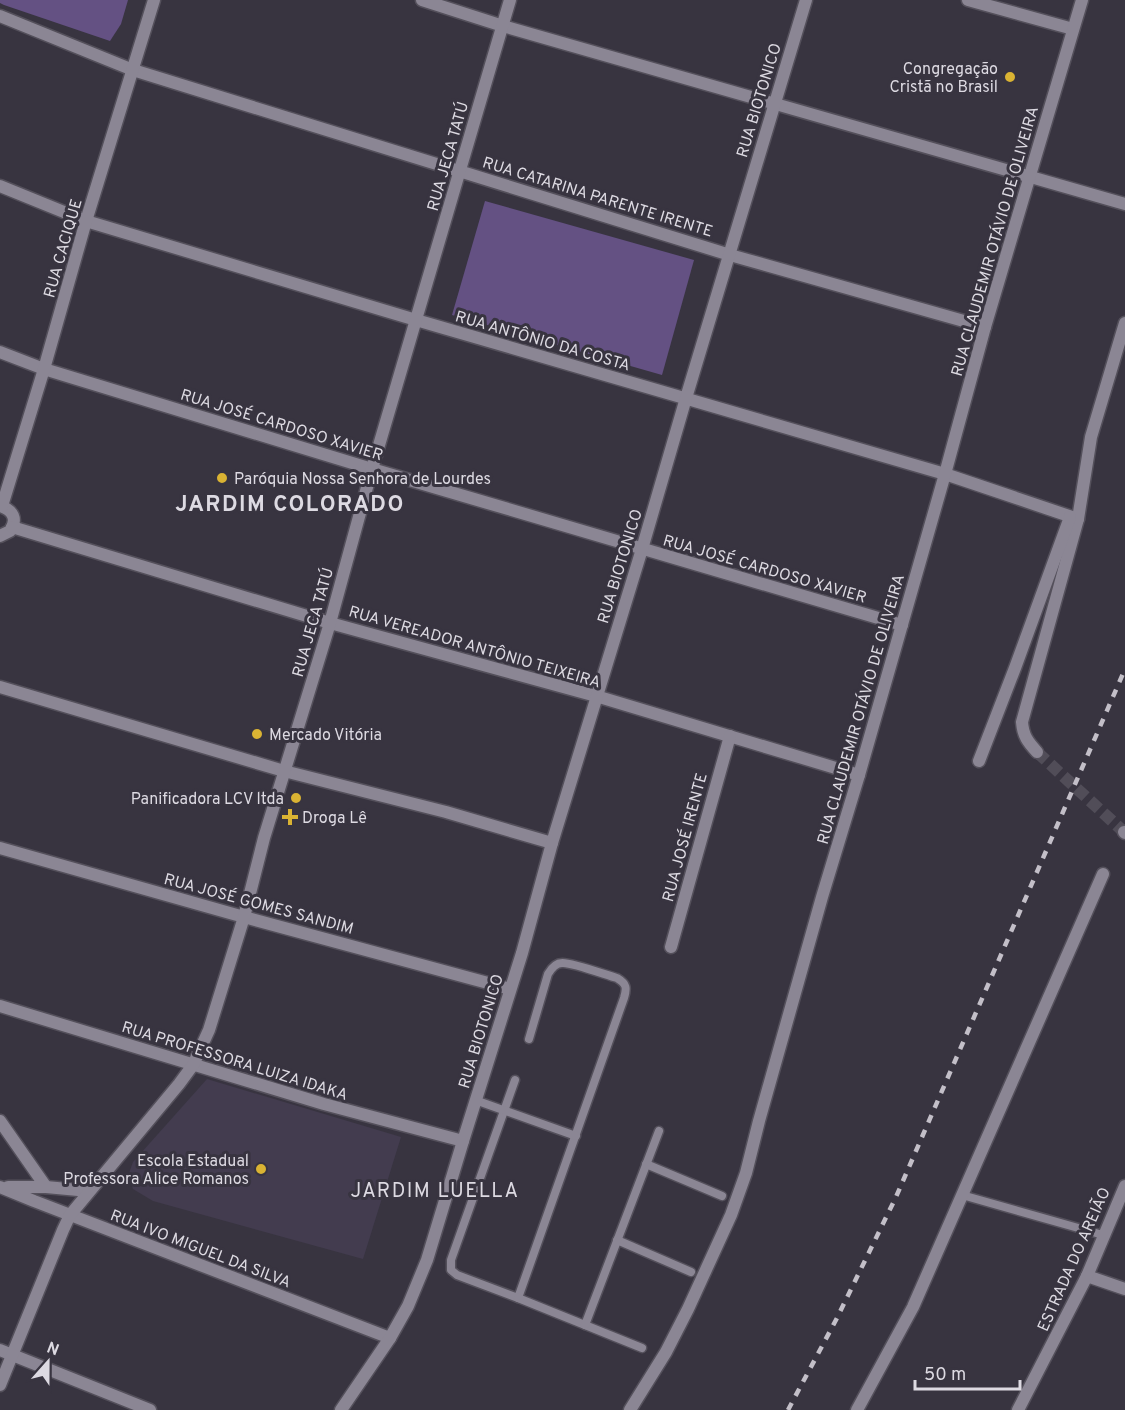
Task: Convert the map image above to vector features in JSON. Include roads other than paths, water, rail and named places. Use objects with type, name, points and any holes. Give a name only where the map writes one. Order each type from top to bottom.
[{"type":"street","name":"RUA CACIQUE","points":[[1,506],[154,0]]},
{"type":"street","points":[[422,0],[502,26],[1125,204]]},
{"type":"street","name":"RUA JECA TATÚ","points":[[0,1385],[70,1215],[179,1084],[193,1065],[208,1030],[244,917],[264,838],[330,623],[372,469],[510,0]]},
{"type":"street","name":"RUA BIOTONICO","points":[[340,1410],[390,1338],[408,1306],[427,1260],[522,953],[552,843],[806,0]]},
{"type":"street","points":[[969,0],[1073,29]]},
{"type":"street","name":"RUA CLAUDEMIR OTÁVIO DE OLIVEIRA","points":[[630,1410],[666,1352],[688,1309],[731,1215],[746,1173],[822,897],[902,625],[985,327],[1082,0]]},
{"type":"street","name":"RUA CATARINA PARENTE IRENTE","points":[[0,16],[133,70],[730,255],[985,327]]},
{"type":"street","name":"RUA ANTÔNIO DA COSTA","points":[[0,186],[86,221],[945,474],[1074,518]]},
{"type":"street","points":[[1037,752],[1026,740],[1022,722],[1074,518],[1091,437],[1125,323]]},
{"type":"street","name":"RUA JOSÉ CARDOSO XAVIER","points":[[0,352],[44,369],[372,469],[902,625]]},
{"type":"street","points":[[0,536],[6,534],[14,522],[12,513],[1,506]]},
{"type":"street","points":[[979,761],[1074,518]]},
{"type":"street","name":"RUA VEREADOR ANTÔNIO TEIXEIRA","points":[[12,527],[330,623],[596,696],[859,775]]},
{"type":"street","points":[[0,687],[284,771],[447,812],[552,843]]},
{"type":"street","name":"RUA JOSÉ IRENTE","points":[[671,947],[730,736]]},
{"type":"street","name":"RUA JOSÉ GOMES SANDIM","points":[[0,848],[510,989]]},
{"type":"street","points":[[857,1410],[913,1307],[1103,874]]},
{"type":"street","name":"RUA PROFESSORA LUIZA IDAKA","points":[[0,1006],[376,1119],[463,1141]]},
{"type":"street","points":[[0,1121],[46,1187]]},
{"type":"street","name":"ESTRADA DO AREIÃO","points":[[1018,1410],[1087,1276],[1103,1235],[1121,1205],[1125,1186]]},
{"type":"street","points":[[0,1187],[46,1187],[89,1191]]},
{"type":"street","name":"RUA IVO MIGUEL DA SILVA","points":[[0,1187],[390,1338]]},
{"type":"street","points":[[1087,1276],[1125,1289]]},
{"type":"street","points":[[0,1350],[150,1410]]},
{"type":"lane","points":[[518,1298],[624,998],[626,989],[623,982],[569,963],[561,963],[552,967],[530,1039]]},
{"type":"lane","points":[[515,1080],[451,1260],[451,1270],[457,1275],[642,1348]]},
{"type":"lane","points":[[475,1100],[576,1136]]},
{"type":"lane","points":[[585,1325],[659,1131]]},
{"type":"lane","points":[[646,1164],[722,1196]]},
{"type":"lane","points":[[963,1195],[1103,1235]]},
{"type":"lane","points":[[617,1240],[691,1272]]},
{"type":"tunnel","points":[[1037,752],[1124,832]]},
{"type":"railway","points":[[788,1410],[837,1318],[896,1197],[1125,669]]},
{"type":"place","name":"Congregação Cristã no Brasil","points":[[1010,77]]},
{"type":"place","name":"Paróquia Nossa Senhora de Lourdes","points":[[222,478]]},
{"type":"place","name":"Mercado Vitória","points":[[257,734]]},
{"type":"place","name":"Panificadora LCV ltda","points":[[296,798]]},
{"type":"place","name":"Droga Lê","points":[[290,817]]},
{"type":"place","name":"Escola Estadual Professora Alice Romanos","points":[[261,1169]]},
{"type":"district","name":"JARDIM COLORADO","points":[[290,503]]},
{"type":"district","name":"JARDIM LUELLA","points":[[435,1190]]}]
